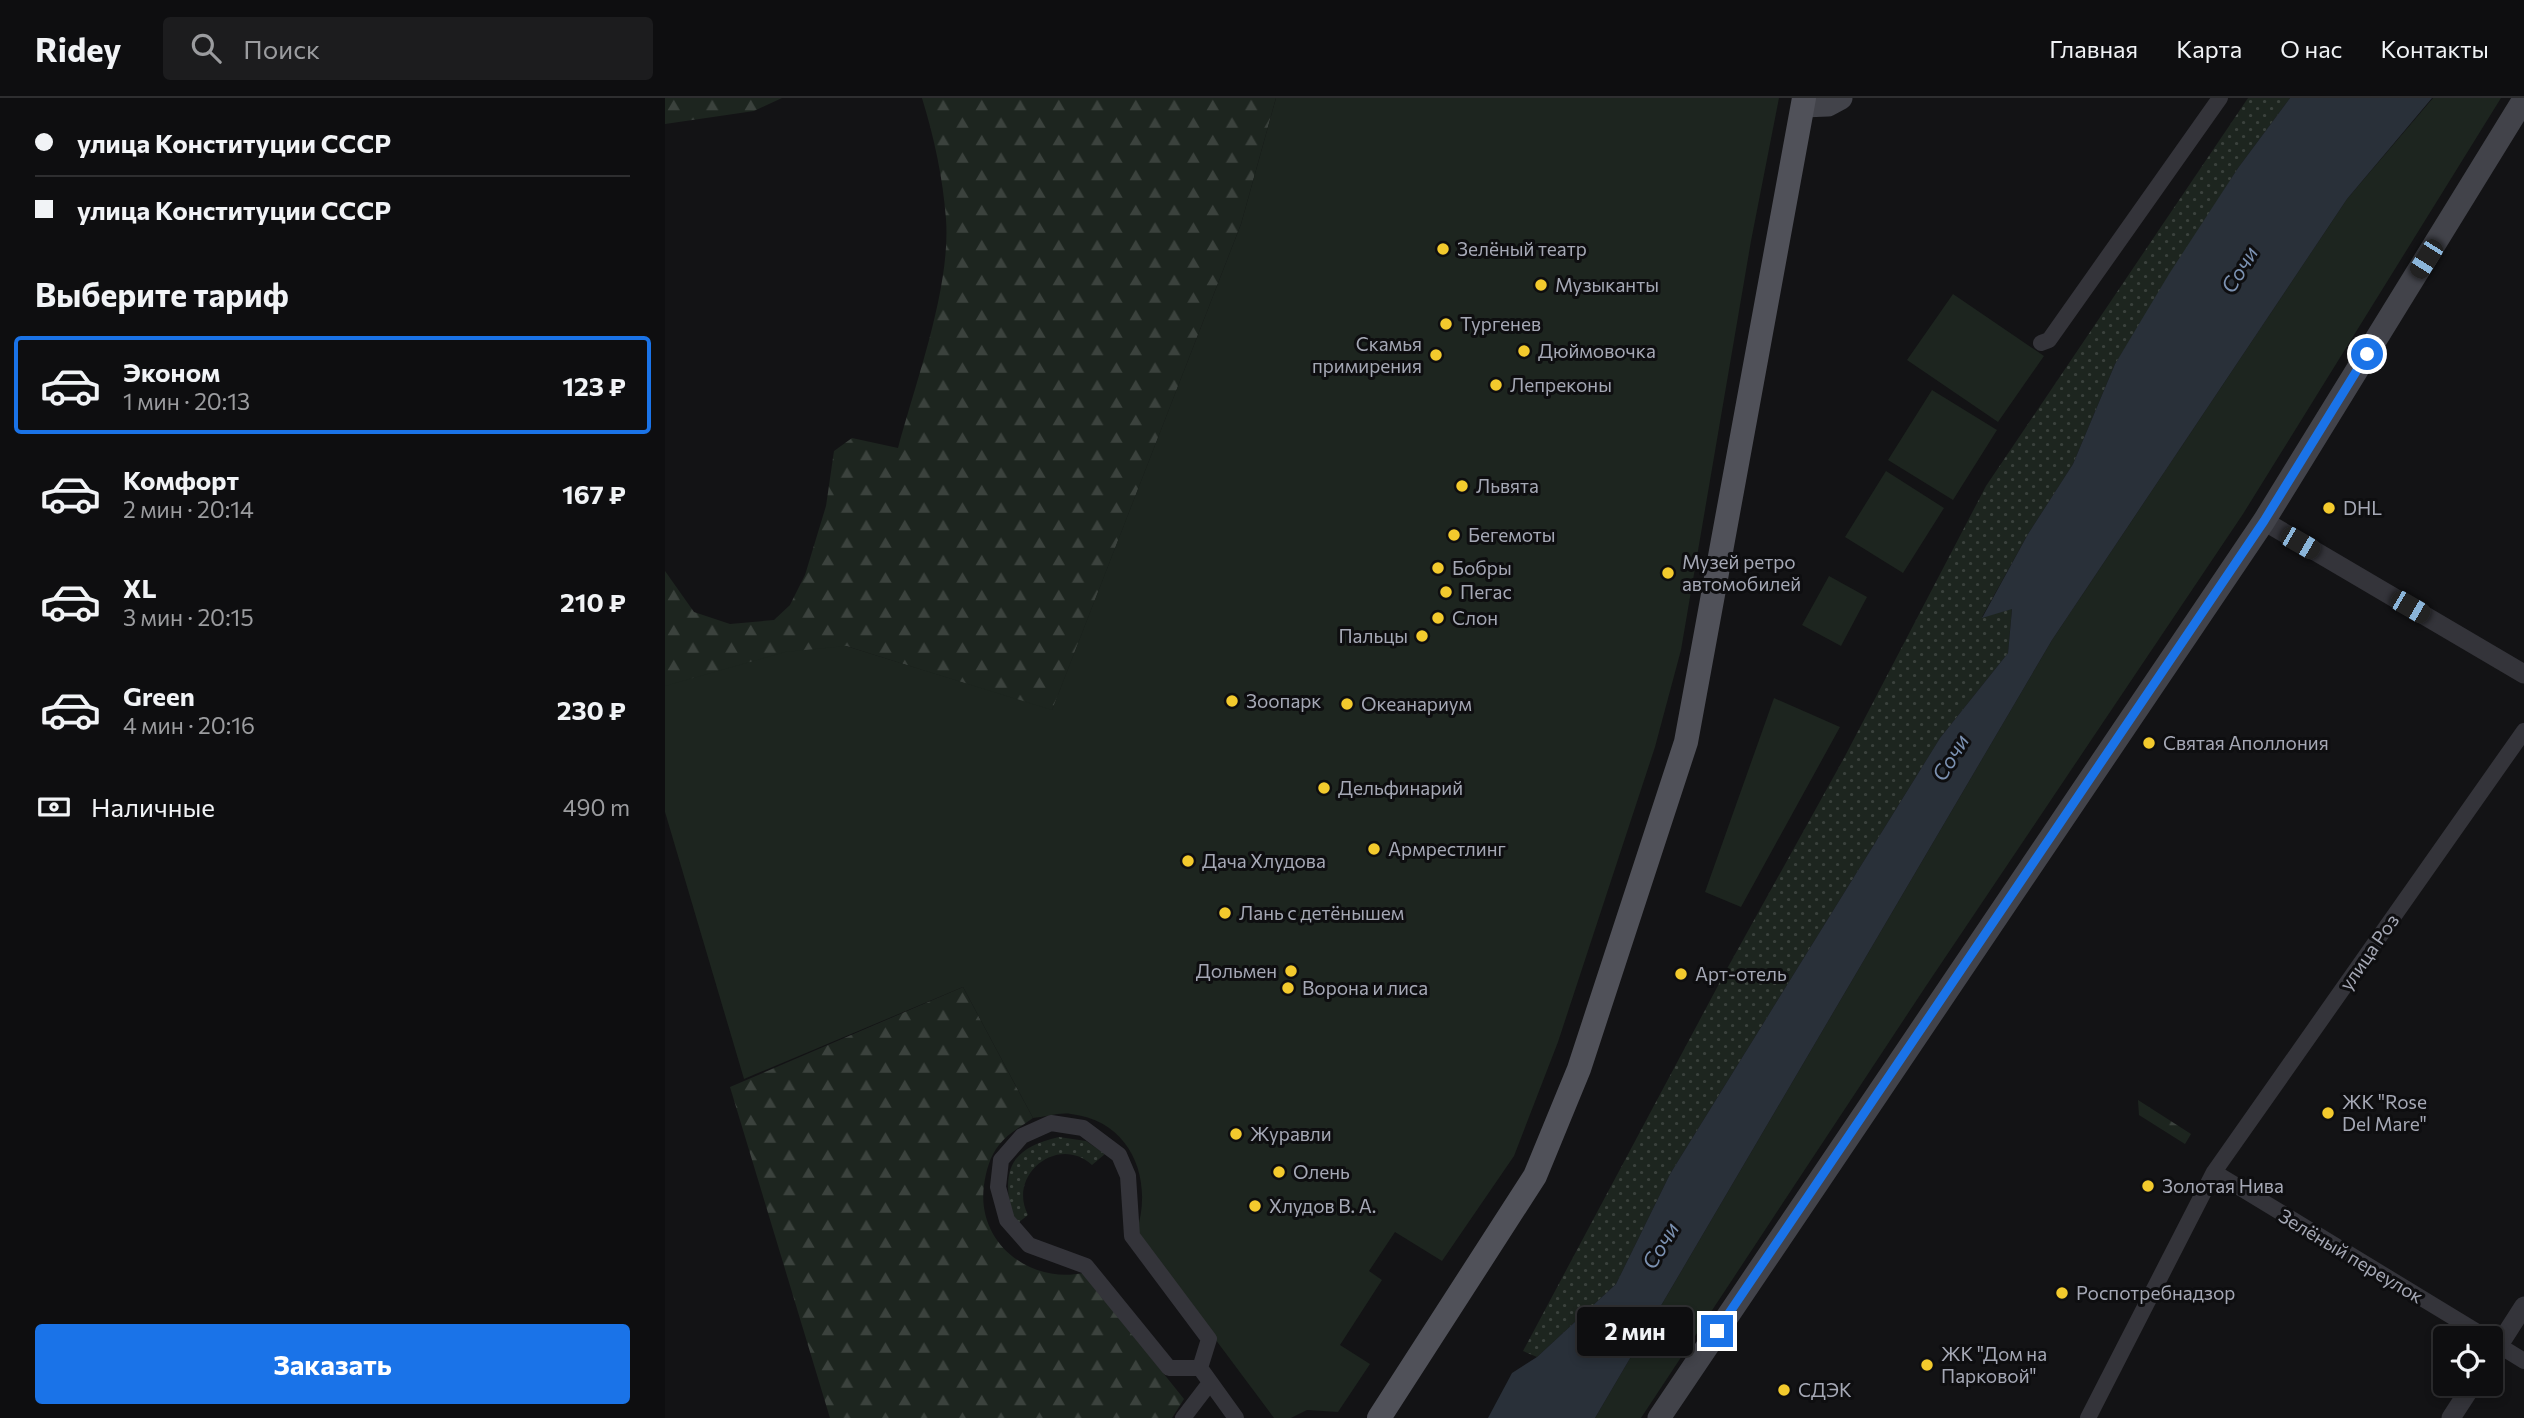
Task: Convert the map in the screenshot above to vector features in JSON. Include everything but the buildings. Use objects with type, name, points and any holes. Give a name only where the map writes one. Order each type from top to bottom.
[{"type":"main road","points":[[1379,1418],[1535,1177],[1579,1069],[1686,742],[1781,213],[1804,102],[1828,105],[1841,98]]},
{"type":"main road","points":[[1659,1418],[2264,521],[2524,99]]},
{"type":"street","points":[[2041,343],[2049,340],[2220,98]]},
{"type":"street","points":[[2264,521],[2524,674]]},
{"type":"street","name":"улица Роз","points":[[2088,1418],[2214,1172],[2524,731]]},
{"type":"street","points":[[1200,1368],[1170,1368],[1086,1266],[1035,1248],[1014,1230],[1003,1211],[997,1175],[1001,1160],[1022,1136],[1051,1123],[1076,1125],[1106,1142],[1119,1155],[1128,1176],[1132,1236],[1209,1339],[1200,1368],[1236,1418]]},
{"type":"street","name":"Зелёный переулок","points":[[2214,1172],[2460,1326]]},
{"type":"street","points":[[2503,1332],[2524,1306]]},
{"type":"street","name":"Зелёный переулок","points":[[2503,1351],[2524,1361]]},
{"type":"street","points":[[1183,1418],[1209,1384]]},
{"type":"street","points":[[2451,1418],[2465,1396]]},
{"type":"green space","points":[[665,98],[782,98],[754,111],[665,124]]},
{"type":"green space","points":[[922,98],[1276,98],[1241,224],[1052,711],[846,646],[665,812],[665,571],[694,612],[730,624],[774,620],[790,605],[805,575],[826,506],[834,451],[852,438],[898,448],[931,334],[946,246],[946,219],[940,173]]},
{"type":"green space","points":[[1276,98],[1779,98],[1751,241],[1681,650],[1655,747],[1558,1042],[1514,1156],[1442,1261],[1395,1232],[1369,1271],[1382,1280],[1340,1345],[1370,1364],[1338,1412],[1307,1410],[1291,1418],[1274,1418],[1136,1233],[1142,1193],[1133,1157],[1123,1141],[1109,1128],[1092,1119],[1067,1114],[1033,1118],[963,987],[744,1079],[665,812],[665,686],[785,652],[846,646],[1052,710],[1241,224]]},
{"type":"green space","points":[[2248,98],[2290,98],[2238,168],[2115,364],[2073,464],[2028,534],[1982,617],[2012,608],[2008,653],[1940,738],[1670,1174],[1616,1284],[1537,1357],[1523,1351],[1728,967],[1844,758],[1986,486]]},
{"type":"green space","points":[[2433,98],[2501,98],[2243,514],[1926,986],[1641,1418],[1595,1418],[2052,640],[2347,199]]},
{"type":"green space","points":[[1953,294],[2044,356],[1998,422],[1907,360]]},
{"type":"green space","points":[[1932,390],[1997,430],[1953,500],[1888,460]]},
{"type":"green space","points":[[1886,471],[1944,508],[1903,573],[1845,537]]},
{"type":"green space","points":[[1829,576],[1867,597],[1841,646],[1802,625]]},
{"type":"green space","points":[[1774,698],[1840,727],[1741,907],[1705,892]]},
{"type":"green space","points":[[963,987],[1033,1118],[1006,1137],[991,1159],[984,1185],[984,1206],[989,1224],[998,1241],[1026,1265],[1063,1275],[1083,1273],[1184,1399],[1172,1418],[830,1418],[730,1087]]},
{"type":"green space","points":[[2138,1100],[2191,1134],[2185,1144],[2139,1115]]},
{"type":"green space","points":[[1059,1137],[1086,1141],[1105,1154],[1092,1165],[1079,1157],[1065,1154],[1039,1163],[1024,1186],[1023,1200],[1028,1215],[1014,1226],[1008,1193],[1011,1168],[1026,1150]]},
{"type":"water","name":"Сочи","points":[[2290,98],[2432,98],[2347,199],[2052,640],[1595,1418],[1488,1418],[1512,1373],[1537,1357],[1616,1284],[1670,1174],[1940,738],[2008,653],[2012,609],[1982,618],[2028,534],[2073,464],[2115,364],[2169,274],[2238,168]]},
{"type":"place","name":"Зелёный театр","points":[[1443,249]]},
{"type":"place","name":"Музыканты","points":[[1541,285]]},
{"type":"place","name":"Тургенев","points":[[1446,324]]},
{"type":"place","name":"Дюймовочка","points":[[1524,351]]},
{"type":"place","name":"Скамья примирения","points":[[1436,355]]},
{"type":"place","name":"Лепреконы","points":[[1496,385]]},
{"type":"place","name":"Львята","points":[[1462,486]]},
{"type":"place","name":"DHL","points":[[2329,508]]},
{"type":"place","name":"Бегемоты","points":[[1454,535]]},
{"type":"place","name":"Бобры","points":[[1438,568]]},
{"type":"place","name":"Музей ретро автомобилей","points":[[1668,573]]},
{"type":"place","name":"Пегас","points":[[1446,592]]},
{"type":"place","name":"Слон","points":[[1438,618]]},
{"type":"place","name":"Пальцы","points":[[1422,636]]},
{"type":"place","name":"Зоопарк","points":[[1232,701]]},
{"type":"place","name":"Океанариум","points":[[1347,704]]},
{"type":"place","name":"Святая Аполлония","points":[[2149,743]]},
{"type":"place","name":"Дельфинарий","points":[[1324,788]]},
{"type":"place","name":"Армрестлинг","points":[[1374,849]]},
{"type":"place","name":"Дача Хлудова","points":[[1188,861]]},
{"type":"place","name":"Лань с детёнышем","points":[[1225,913]]},
{"type":"place","name":"Дольмен","points":[[1291,971]]},
{"type":"place","name":"Арт-отель","points":[[1681,974]]},
{"type":"place","name":"Ворона и лиса","points":[[1288,988]]},
{"type":"place","name":"ЖК \"Rose Del Mare\"","points":[[2328,1113]]},
{"type":"place","name":"Журавли","points":[[1236,1134]]},
{"type":"place","name":"Олень","points":[[1279,1172]]},
{"type":"place","name":"Золотая Нива","points":[[2148,1186]]},
{"type":"place","name":"Хлудов В. А.","points":[[1255,1206]]},
{"type":"place","name":"Роспотребнадзор","points":[[2062,1293]]},
{"type":"place","name":"ЖК \"Дом на Парковой\"","points":[[1927,1365]]},
{"type":"place","name":"СДЭК","points":[[1784,1390]]},
{"type":"route","points":[[1717,1331],[2264,521],[2367,354]]}]
